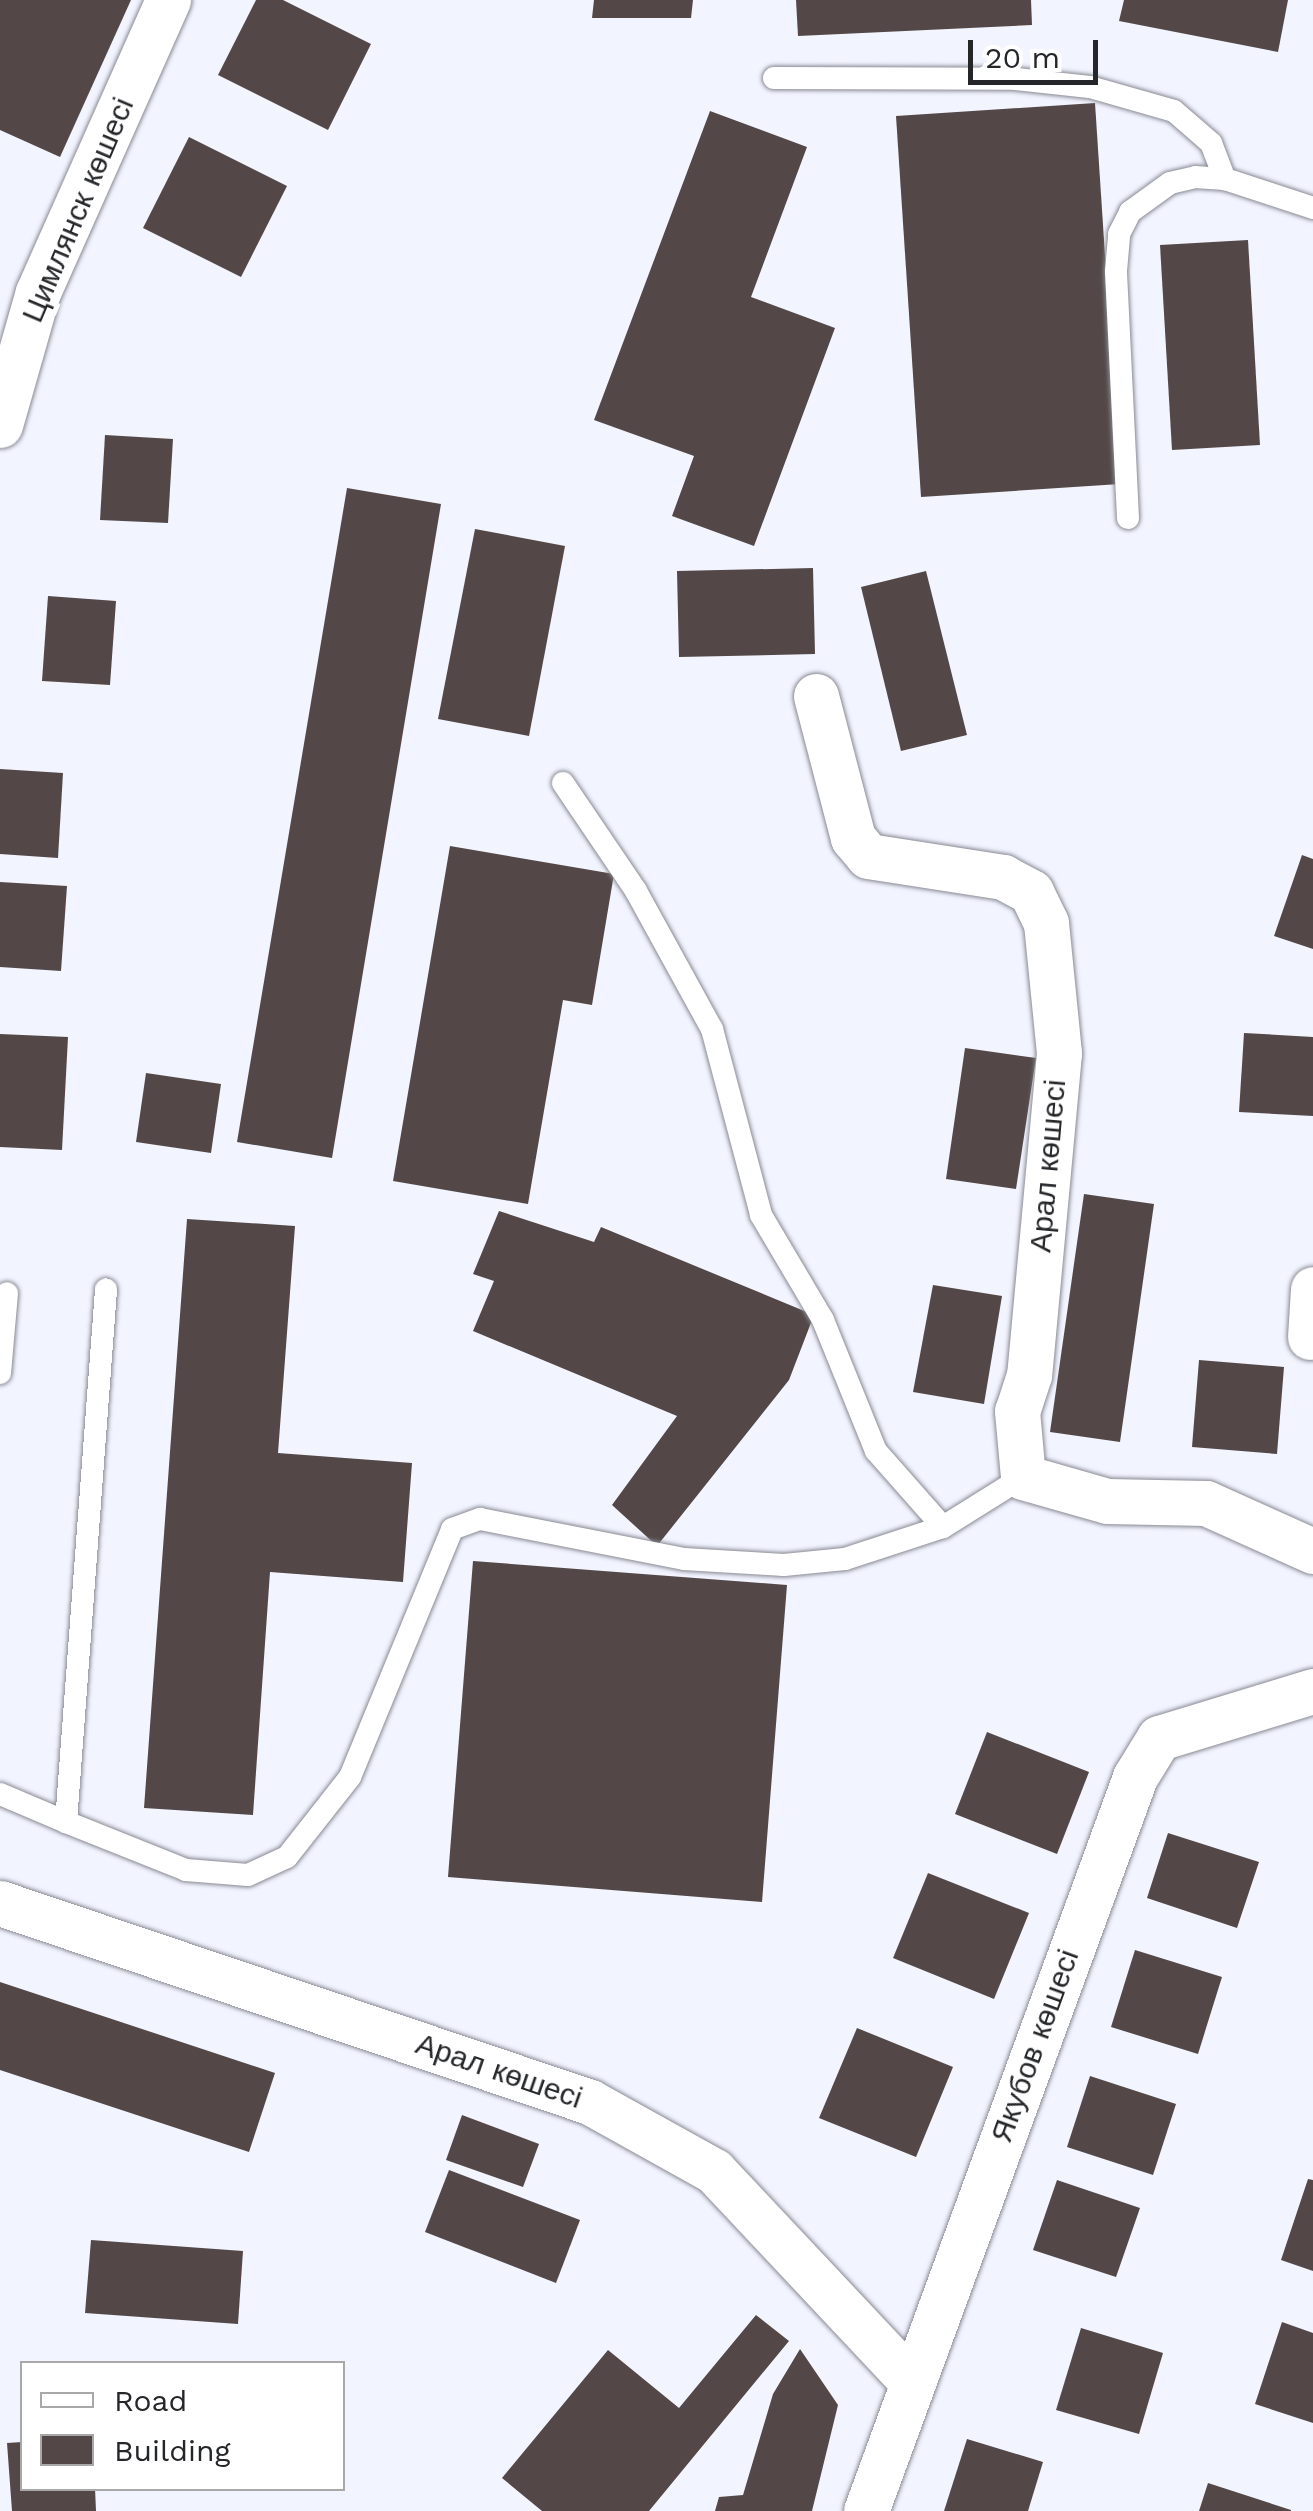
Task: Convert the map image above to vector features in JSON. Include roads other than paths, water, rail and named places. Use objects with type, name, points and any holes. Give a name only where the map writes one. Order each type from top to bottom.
[{"type":"street","name":"Цимлянск көшесі","points":[[0,425],[38,292],[168,0]]},
{"type":"street","name":"Арал көшесі","points":[[816,696],[854,838],[868,856],[1003,877],[1031,892],[1046,922],[1059,1054],[1029,1376],[1018,1411],[1023,1477]]},
{"type":"street","points":[[1310,1337],[1313,1289]]},
{"type":"street","points":[[1023,1477],[1107,1501],[1206,1502],[1313,1551]]},
{"type":"street","name":"Якубов көшесі","points":[[866,2511],[1135,1776],[1159,1738],[1313,1691]]},
{"type":"street","name":"Арал көшесі","points":[[0,1903],[590,2102],[714,2171],[911,2381]]},
{"type":"lane","points":[[774,78],[1016,79],[1090,87],[1174,111],[1211,143],[1224,179]]},
{"type":"lane","points":[[1128,518],[1119,234],[1130,212],[1170,182],[1224,179],[1313,208]]},
{"type":"lane","points":[[562,783],[636,890],[712,1030],[760,1215],[823,1320],[876,1451],[943,1526]]},
{"type":"lane","points":[[66,1822],[106,1290]]},
{"type":"lane","points":[[0,1373],[7,1293]]},
{"type":"lane","points":[[0,1794],[186,1870],[248,1875],[287,1857],[350,1777],[452,1530],[480,1519],[684,1559],[784,1565],[845,1558],[943,1526],[1023,1477]]}]
